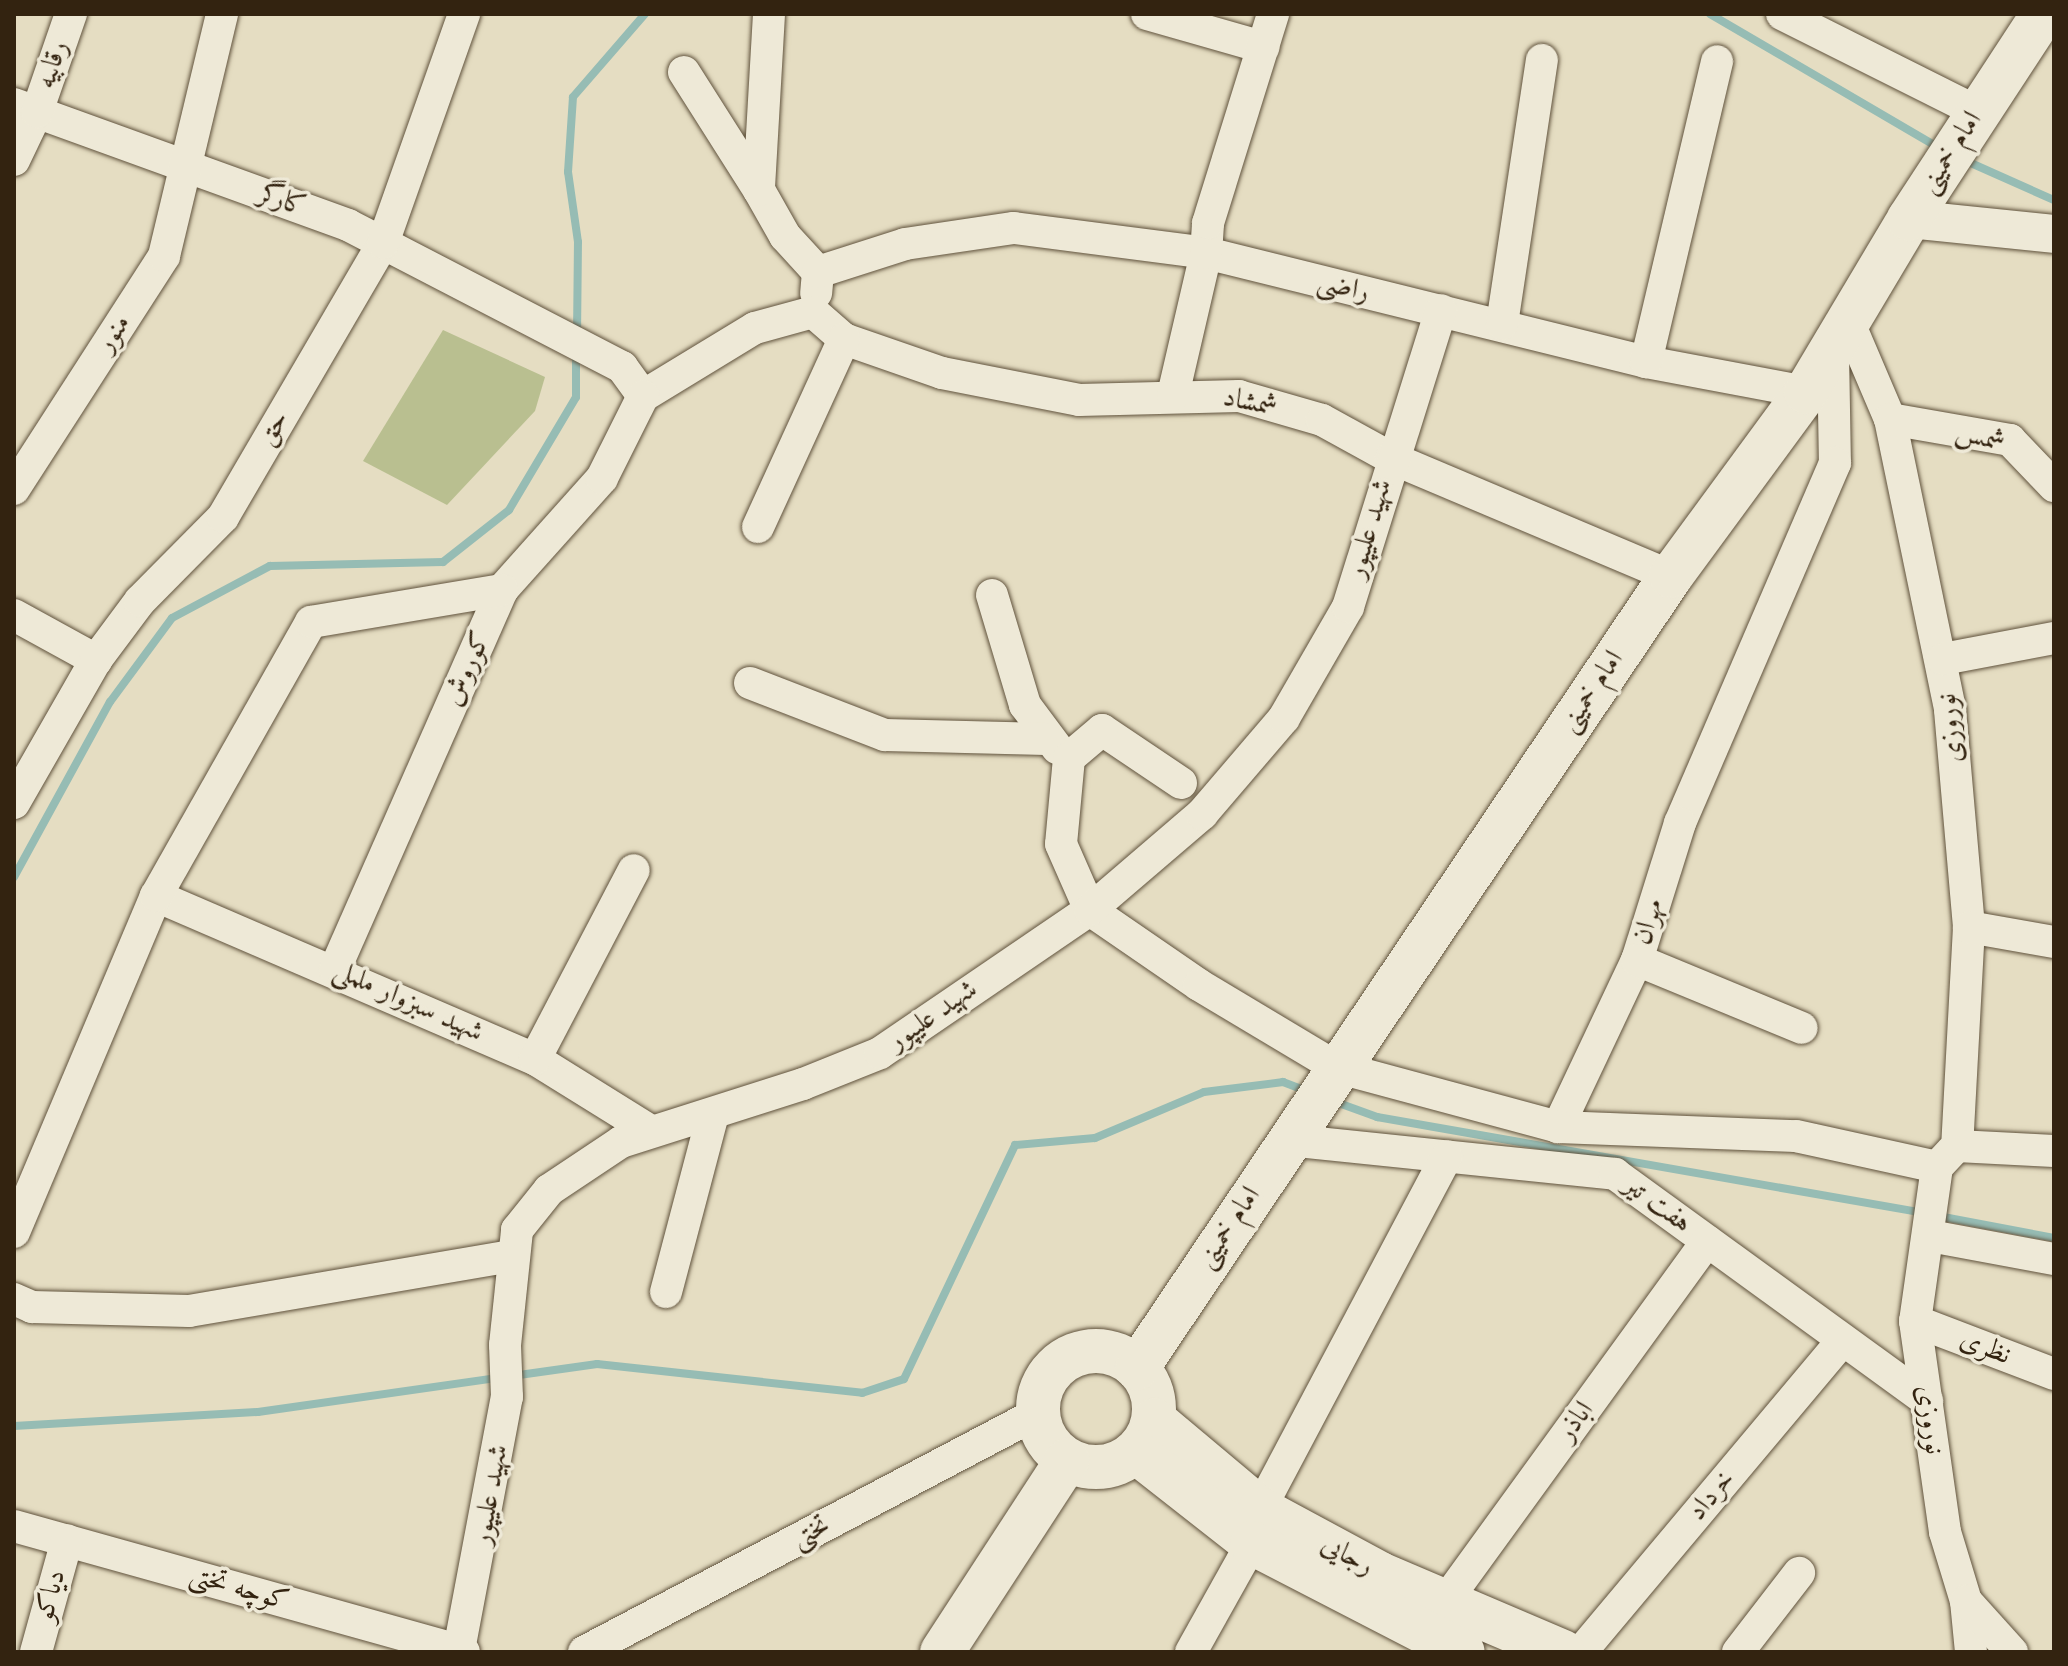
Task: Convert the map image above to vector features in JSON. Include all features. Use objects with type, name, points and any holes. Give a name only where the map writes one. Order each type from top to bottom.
[{"type":"main road","name":"امام خمینی","points":[[1137,1368],[1671,576],[1806,392],[1920,203],[2043,14]]},
{"type":"main road","points":[[1081,1353],[1121,1356],[1137,1368],[1149,1384],[1145,1436],[1103,1467],[1067,1460],[1043,1433],[1038,1413],[1048,1376],[1081,1353]]},
{"type":"main road","name":"رجایی","points":[[1145,1436],[1256,1526],[1380,1574],[1424,1629],[1463,1652]]},
{"type":"main road","points":[[942,1652],[1067,1460]]},
{"type":"main road","name":"رجایی","points":[[1424,1629],[1563,1652]]},
{"type":"street","name":"رقابیه","points":[[14,160],[26,108],[71,14]]},
{"type":"street","name":"منور","points":[[14,489],[164,256],[222,14]]},
{"type":"street","name":"حق","points":[[14,803],[96,660],[140,601],[223,517],[383,243],[464,14]]},
{"type":"street","points":[[759,190],[769,14]]},
{"type":"street","points":[[1147,14],[1199,20],[1263,47]]},
{"type":"street","points":[[1173,395],[1218,187],[1273,14]]},
{"type":"street","points":[[1782,14],[1970,125]]},
{"type":"street","points":[[1502,324],[1542,60]]},
{"type":"street","points":[[1646,362],[1717,61]]},
{"type":"street","points":[[643,396],[755,328],[813,312],[818,272],[785,236],[684,72]]},
{"type":"street","name":"کارگر","points":[[26,108],[348,225],[622,367],[643,396]]},
{"type":"street","points":[[1920,203],[2054,234]]},
{"type":"street","name":"راضی","points":[[818,272],[905,244],[1014,228],[1206,253],[1646,362],[1806,392]]},
{"type":"street","name":"شهید علیپور","points":[[462,1651],[507,1397],[505,1345],[517,1230],[549,1190],[649,1130],[713,1114],[880,1053],[1090,910],[1202,814],[1284,718],[1348,607],[1391,458],[1441,310]]},
{"type":"street","name":"شمشاد","points":[[813,312],[844,339],[942,373],[1079,400],[1173,395],[1239,396],[1322,420],[1391,458],[1671,576]]},
{"type":"street","name":"نوروزی","points":[[1841,337],[1890,419],[1943,659],[1969,927],[1943,1171],[1915,1321],[1945,1532],[1966,1601]]},
{"type":"street","name":"مهران","points":[[1558,1127],[1637,960],[1680,823],[1835,463],[1841,337]]},
{"type":"street","points":[[758,527],[844,339]]},
{"type":"street","name":"کوروش","points":[[335,969],[502,590],[602,478],[643,396]]},
{"type":"street","name":"شمس","points":[[1890,419],[2010,440],[2054,486]]},
{"type":"street","points":[[14,1232],[156,896],[311,622],[502,590]]},
{"type":"street","points":[[992,595],[1025,705],[1057,748],[1061,844],[1090,910],[1199,985],[1315,1100],[1558,1127],[1796,1136],[1943,1171],[2054,1151]]},
{"type":"street","points":[[14,615],[96,660]]},
{"type":"street","points":[[1943,659],[2054,638]]},
{"type":"street","points":[[750,683],[885,735],[1057,748],[1102,730],[1181,783]]},
{"type":"street","points":[[535,1059],[634,870]]},
{"type":"street","name":"شهید سبزوار ململی","points":[[156,896],[335,969],[535,1059],[649,1130]]},
{"type":"street","points":[[1969,927],[2054,942]]},
{"type":"street","points":[[1637,960],[1802,1028]]},
{"type":"street","name":"هفت تیر","points":[[1315,1100],[1447,1156],[1615,1174],[1927,1401]]},
{"type":"street","points":[[666,1292],[713,1114]]},
{"type":"street","points":[[1191,1652],[1447,1156]]},
{"type":"street","points":[[1930,1236],[2054,1259]]},
{"type":"street","name":"اباذر","points":[[1424,1629],[1707,1241]]},
{"type":"street","points":[[14,1299],[32,1307],[189,1311],[512,1256]]},
{"type":"street","name":"نظری","points":[[1915,1321],[2054,1374]]},
{"type":"street","name":"خرداد","points":[[1581,1652],[1843,1340]]},
{"type":"street","name":"تختی","points":[[584,1652],[1038,1413]]},
{"type":"street","name":"کوچه تختی","points":[[14,1526],[384,1641],[462,1651]]},
{"type":"street","name":"دیاکو","points":[[36,1652],[67,1540]]},
{"type":"street","points":[[1738,1652],[1799,1573]]},
{"type":"street","points":[[1966,1601],[1971,1652]]},
{"type":"street","points":[[1966,1601],[2012,1652]]},
{"type":"green space","points":[[443,330],[545,377],[535,411],[447,505],[363,461]]},
{"type":"waterway","points":[[577,336],[578,242],[568,172],[573,97],[645,14]]},
{"type":"waterway","points":[[1710,14],[1941,149]]},
{"type":"waterway","points":[[1964,160],[2054,200]]},
{"type":"waterway","points":[[14,877],[110,702],[172,618],[270,566],[443,562],[509,510],[576,397],[576,353]]},
{"type":"waterway","points":[[512,1376],[597,1364],[862,1393],[904,1379],[1015,1145],[1095,1138],[1204,1092],[1283,1082],[1309,1092]]},
{"type":"waterway","points":[[1333,1101],[1377,1117],[1924,1213]]},
{"type":"waterway","points":[[1938,1216],[2054,1238]]},
{"type":"waterway","points":[[14,1426],[258,1412],[498,1378]]}]
